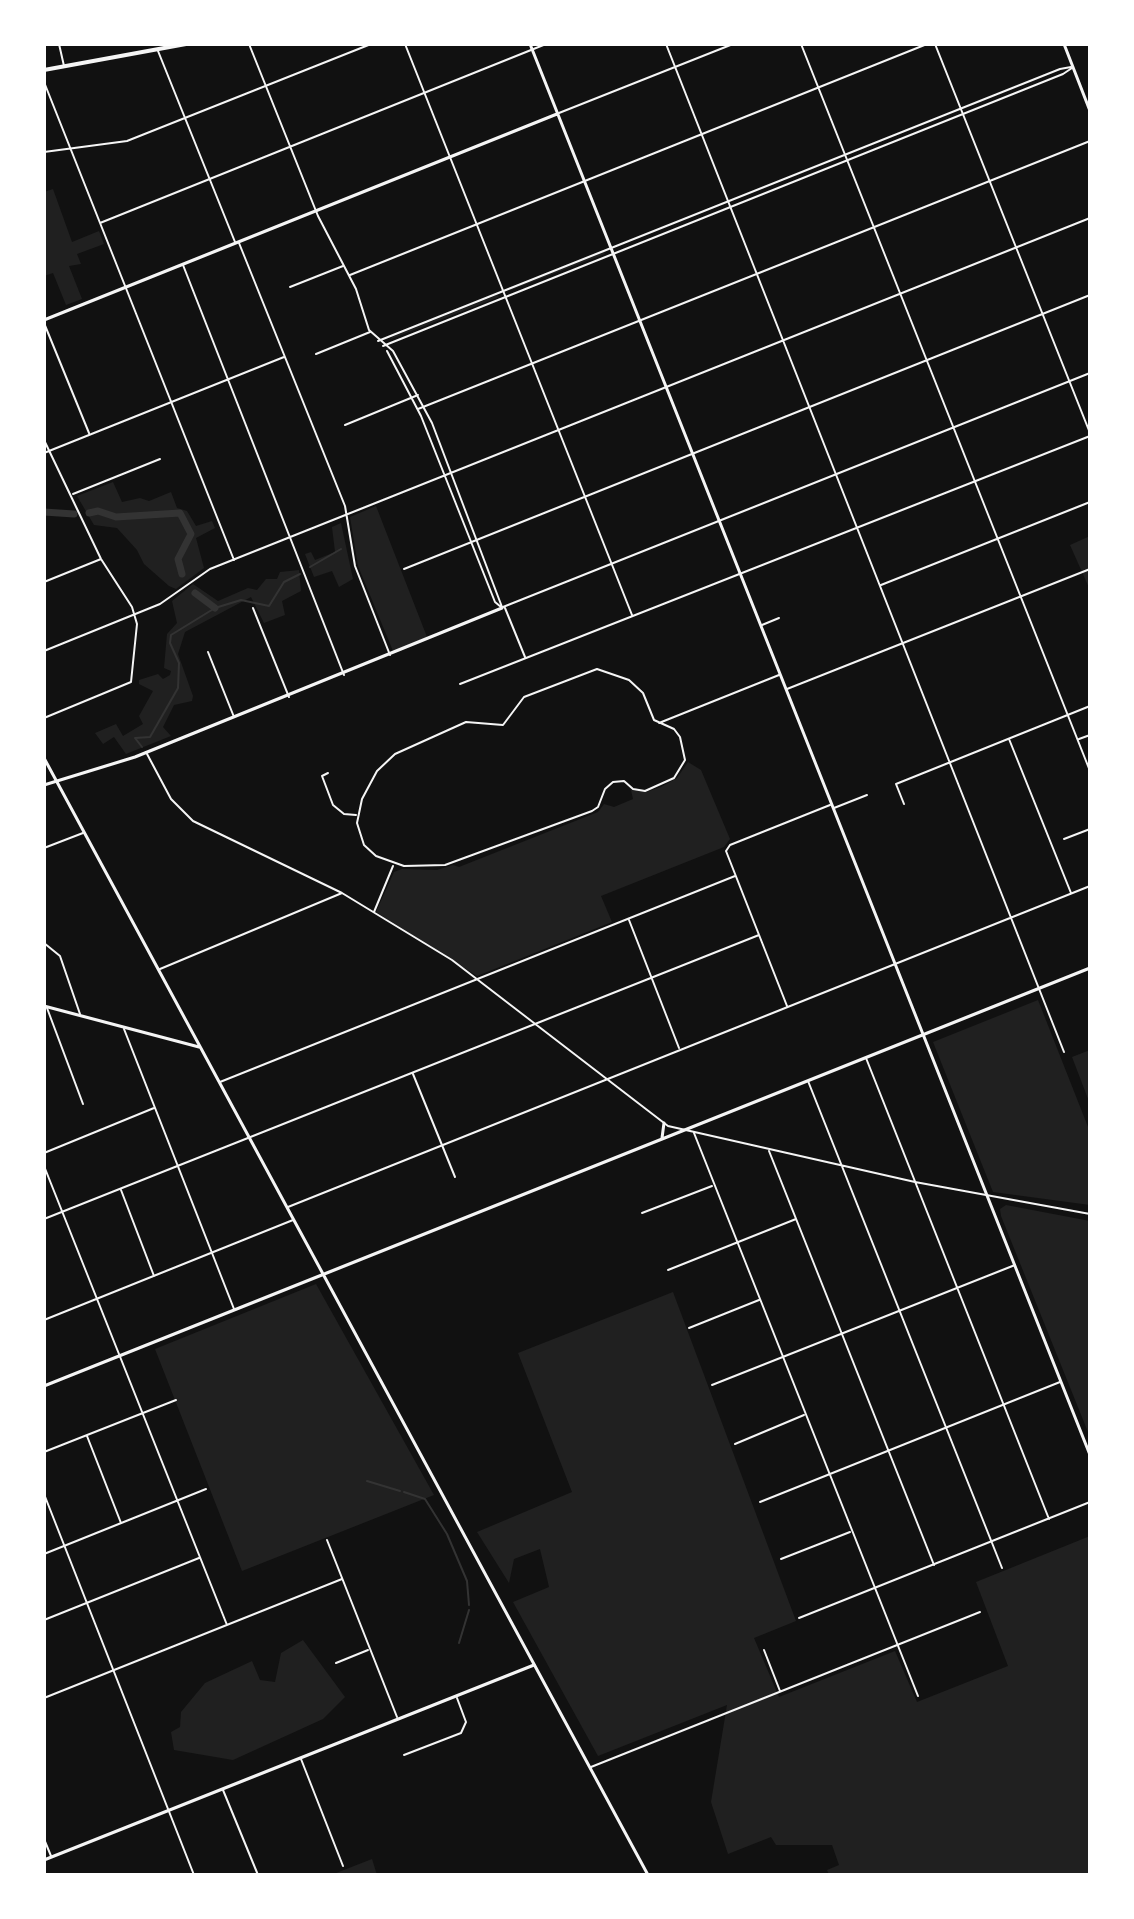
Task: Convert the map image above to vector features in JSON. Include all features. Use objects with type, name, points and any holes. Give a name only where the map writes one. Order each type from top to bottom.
[{"type":"highway","points":[[44,70],[186,44]]},
{"type":"street","points":[[59,44],[64,67]]},
{"type":"street","points":[[143,44],[145,51]]},
{"type":"street","points":[[249,44],[316,211],[349,275],[370,332],[393,351],[424,407],[526,658]]},
{"type":"street","points":[[44,152],[127,141],[371,44]]},
{"type":"street","points":[[405,44],[633,618]]},
{"type":"street","points":[[530,44],[1090,1455]]},
{"type":"street","points":[[99,224],[546,44]]},
{"type":"street","points":[[666,44],[1064,1052]]},
{"type":"street","points":[[89,436],[44,321],[733,44]]},
{"type":"street","points":[[801,44],[1090,771]]},
{"type":"street","points":[[349,275],[927,44]]},
{"type":"street","points":[[460,684],[1090,435],[935,44]]},
{"type":"street","points":[[1064,44],[1090,111]]},
{"type":"street","points":[[158,49],[347,515],[355,566],[390,655]]},
{"type":"street","points":[[378,341],[727,200],[1060,69],[1073,67]]},
{"type":"street","points":[[385,347],[1063,74],[1073,67]]},
{"type":"street","points":[[44,82],[234,560]]},
{"type":"street","points":[[418,409],[1090,141]]},
{"type":"street","points":[[44,651],[166,601],[205,572],[1090,218]]},
{"type":"street","points":[[182,264],[344,675]]},
{"type":"street","points":[[290,287],[343,266]]},
{"type":"street","points":[[404,569],[1090,295]]},
{"type":"street","points":[[316,354],[370,332]]},
{"type":"street","points":[[385,347],[418,409],[495,602],[503,607]]},
{"type":"street","points":[[44,453],[285,357]]},
{"type":"street","points":[[44,785],[146,752],[289,697],[503,607],[1090,373]]},
{"type":"street","points":[[345,425],[418,395]]},
{"type":"street","points":[[44,440],[52,450],[101,559],[135,615],[135,661],[129,684],[44,718]]},
{"type":"street","points":[[71,495],[160,459]]},
{"type":"street","points":[[880,585],[1090,502]]},
{"type":"street","points":[[44,582],[101,559]]},
{"type":"street","points":[[786,689],[1090,569]]},
{"type":"street","points":[[253,608],[289,697]]},
{"type":"street","points":[[760,625],[779,618]]},
{"type":"street","points":[[208,652],[234,718]]},
{"type":"street","points":[[597,669],[612,671],[638,687],[650,714],[659,723],[674,729],[686,752],[684,767],[674,778],[645,791],[633,789],[624,781],[613,782],[605,789],[598,807],[592,811],[445,865],[416,868],[394,864],[376,856],[364,845],[357,815],[377,771],[410,744],[466,722],[503,725],[524,697],[597,669]]},
{"type":"street","points":[[659,723],[780,675]]},
{"type":"street","points":[[904,804],[896,784],[1090,706]]},
{"type":"street","points":[[1078,740],[1090,735]]},
{"type":"street","points":[[1009,738],[1071,894]]},
{"type":"street","points":[[146,752],[171,799],[193,821],[342,893],[477,979],[664,1123],[694,1133],[915,1182],[1090,1214]]},
{"type":"street","points":[[44,758],[648,1875]]},
{"type":"street","points":[[328,773],[322,776],[333,805],[344,814],[357,815]]},
{"type":"street","points":[[788,1007],[726,851],[740,841],[867,795]]},
{"type":"street","points":[[1064,839],[1090,829]]},
{"type":"street","points":[[44,848],[84,832]]},
{"type":"street","points":[[374,913],[394,864]]},
{"type":"street","points":[[219,1082],[735,876]]},
{"type":"street","points":[[287,1207],[1090,886]]},
{"type":"street","points":[[159,969],[342,893]]},
{"type":"street","points":[[628,919],[680,1050]]},
{"type":"street","points":[[44,1219],[759,935]]},
{"type":"street","points":[[44,943],[60,956],[80,1016]]},
{"type":"street","points":[[44,1386],[1090,968]]},
{"type":"street","points":[[46,1007],[200,1047]]},
{"type":"street","points":[[46,1007],[83,1104]]},
{"type":"street","points":[[124,1028],[234,1309]]},
{"type":"street","points":[[865,1057],[1049,1519]]},
{"type":"street","points":[[412,1073],[455,1177]]},
{"type":"street","points":[[808,1080],[1002,1568]]},
{"type":"street","points":[[44,1153],[154,1108]]},
{"type":"street","points":[[662,1138],[664,1123]]},
{"type":"street","points":[[694,1133],[918,1696]]},
{"type":"street","points":[[768,1150],[934,1565]]},
{"type":"street","points":[[44,1166],[227,1625]]},
{"type":"street","points":[[642,1213],[713,1185]]},
{"type":"street","points":[[120,1188],[154,1276]]},
{"type":"street","points":[[668,1270],[796,1219]]},
{"type":"street","points":[[44,1320],[294,1220]]},
{"type":"street","points":[[712,1385],[1015,1265]]},
{"type":"street","points":[[689,1328],[760,1300]]},
{"type":"street","points":[[760,1502],[1061,1381]]},
{"type":"street","points":[[44,1452],[176,1400]]},
{"type":"street","points":[[735,1444],[805,1415]]},
{"type":"street","points":[[86,1435],[121,1523]]},
{"type":"street","points":[[44,1554],[206,1489]]},
{"type":"street","points":[[44,1494],[194,1875]]},
{"type":"street","points":[[799,1618],[1090,1502]]},
{"type":"street","points":[[781,1559],[852,1531]]},
{"type":"street","points":[[327,1540],[398,1719]]},
{"type":"street","points":[[44,1620],[200,1558]]},
{"type":"street","points":[[44,1698],[342,1579]]},
{"type":"street","points":[[590,1768],[980,1612]]},
{"type":"street","points":[[336,1663],[369,1649]]},
{"type":"street","points":[[764,1650],[781,1692]]},
{"type":"street","points":[[44,1860],[534,1665]]},
{"type":"street","points":[[404,1755],[465,1729],[456,1696]]},
{"type":"street","points":[[301,1758],[343,1866]]},
{"type":"street","points":[[223,1789],[258,1875]]},
{"type":"street","points":[[44,1839],[52,1857]]},
{"type":"shaded area","points":[[53,189],[72,242],[99,231],[104,244],[77,254],[81,264],[69,266],[82,299],[66,305],[53,273],[44,276],[44,192]]},
{"type":"shaded area","points":[[605,254],[511,290],[511,289]]},
{"type":"shaded area","points":[[497,295],[499,297],[391,339],[392,337]]},
{"type":"shaded area","points":[[113,482],[122,502],[140,498],[149,501],[171,492],[177,508],[187,511],[196,526],[212,521],[215,528],[196,538],[204,568],[176,589],[144,564],[137,550],[117,528],[94,525],[77,496]]},
{"type":"shaded area","points":[[376,506],[427,637],[393,651],[358,566],[350,517]]},
{"type":"shaded area","points":[[341,523],[353,579],[339,587],[332,571],[314,577],[305,554],[311,552],[315,560],[335,552],[332,527]]},
{"type":"shaded area","points":[[1090,536],[1090,590],[1070,545]]},
{"type":"shaded area","points":[[299,570],[301,591],[282,601],[285,615],[264,623],[251,597],[185,632],[178,654],[193,696],[192,701],[174,705],[163,727],[171,736],[126,754],[114,737],[103,744],[95,733],[116,724],[123,736],[143,724],[139,716],[153,691],[139,684],[139,680],[158,674],[163,679],[170,675],[171,671],[164,668],[167,634],[177,623],[172,601],[193,584],[218,601],[248,588],[257,590],[266,579],[277,579],[280,572]]},
{"type":"shaded area","points":[[688,762],[701,770],[730,839],[724,847],[601,896],[612,922],[477,976],[376,912],[394,872],[402,869],[437,870],[453,865],[459,867],[598,812],[604,804],[614,807],[633,799],[631,790],[646,792],[661,787],[677,778]]},
{"type":"shaded area","points":[[1038,1000],[1090,1132],[1090,1205],[993,1192],[933,1042]]},
{"type":"shaded area","points":[[1090,1050],[1090,1104],[1072,1057]]},
{"type":"shaded area","points":[[1006,1205],[1090,1221],[1090,1437],[1001,1216],[1000,1209]]},
{"type":"shaded area","points":[[316,1284],[434,1495],[242,1571],[155,1349]]},
{"type":"shaded area","points":[[673,1292],[796,1621],[754,1638],[779,1697],[895,1651],[917,1702],[1008,1666],[976,1582],[1090,1536],[1090,1875],[829,1875],[827,1870],[839,1865],[832,1845],[776,1845],[771,1837],[728,1854],[711,1802],[727,1705],[598,1756],[513,1602],[549,1587],[540,1549],[514,1559],[509,1583],[477,1532],[572,1492],[518,1353]]},
{"type":"shaded area","points":[[303,1640],[345,1697],[323,1719],[233,1760],[174,1750],[171,1732],[180,1727],[181,1712],[205,1683],[252,1661],[260,1680],[275,1682],[281,1653]]},
{"type":"shaded area","points":[[372,1859],[377,1875],[331,1875]]},
{"type":"waterway","points":[[89,513],[98,511],[116,517],[180,513],[191,534],[178,559],[182,574]]},
{"type":"waterway","points":[[44,512],[74,514]]},
{"type":"waterway","points":[[310,567],[341,549]]},
{"type":"waterway","points":[[142,747],[135,738],[150,737],[178,688],[179,663],[170,643],[171,635],[215,608],[241,600],[269,606],[284,582],[300,574]]},
{"type":"waterway","points":[[195,593],[215,608]]},
{"type":"waterway","points":[[367,1481],[400,1491]]},
{"type":"waterway","points":[[404,1492],[425,1499],[447,1534],[467,1581],[469,1605]]},
{"type":"waterway","points":[[459,1643],[469,1610]]}]
